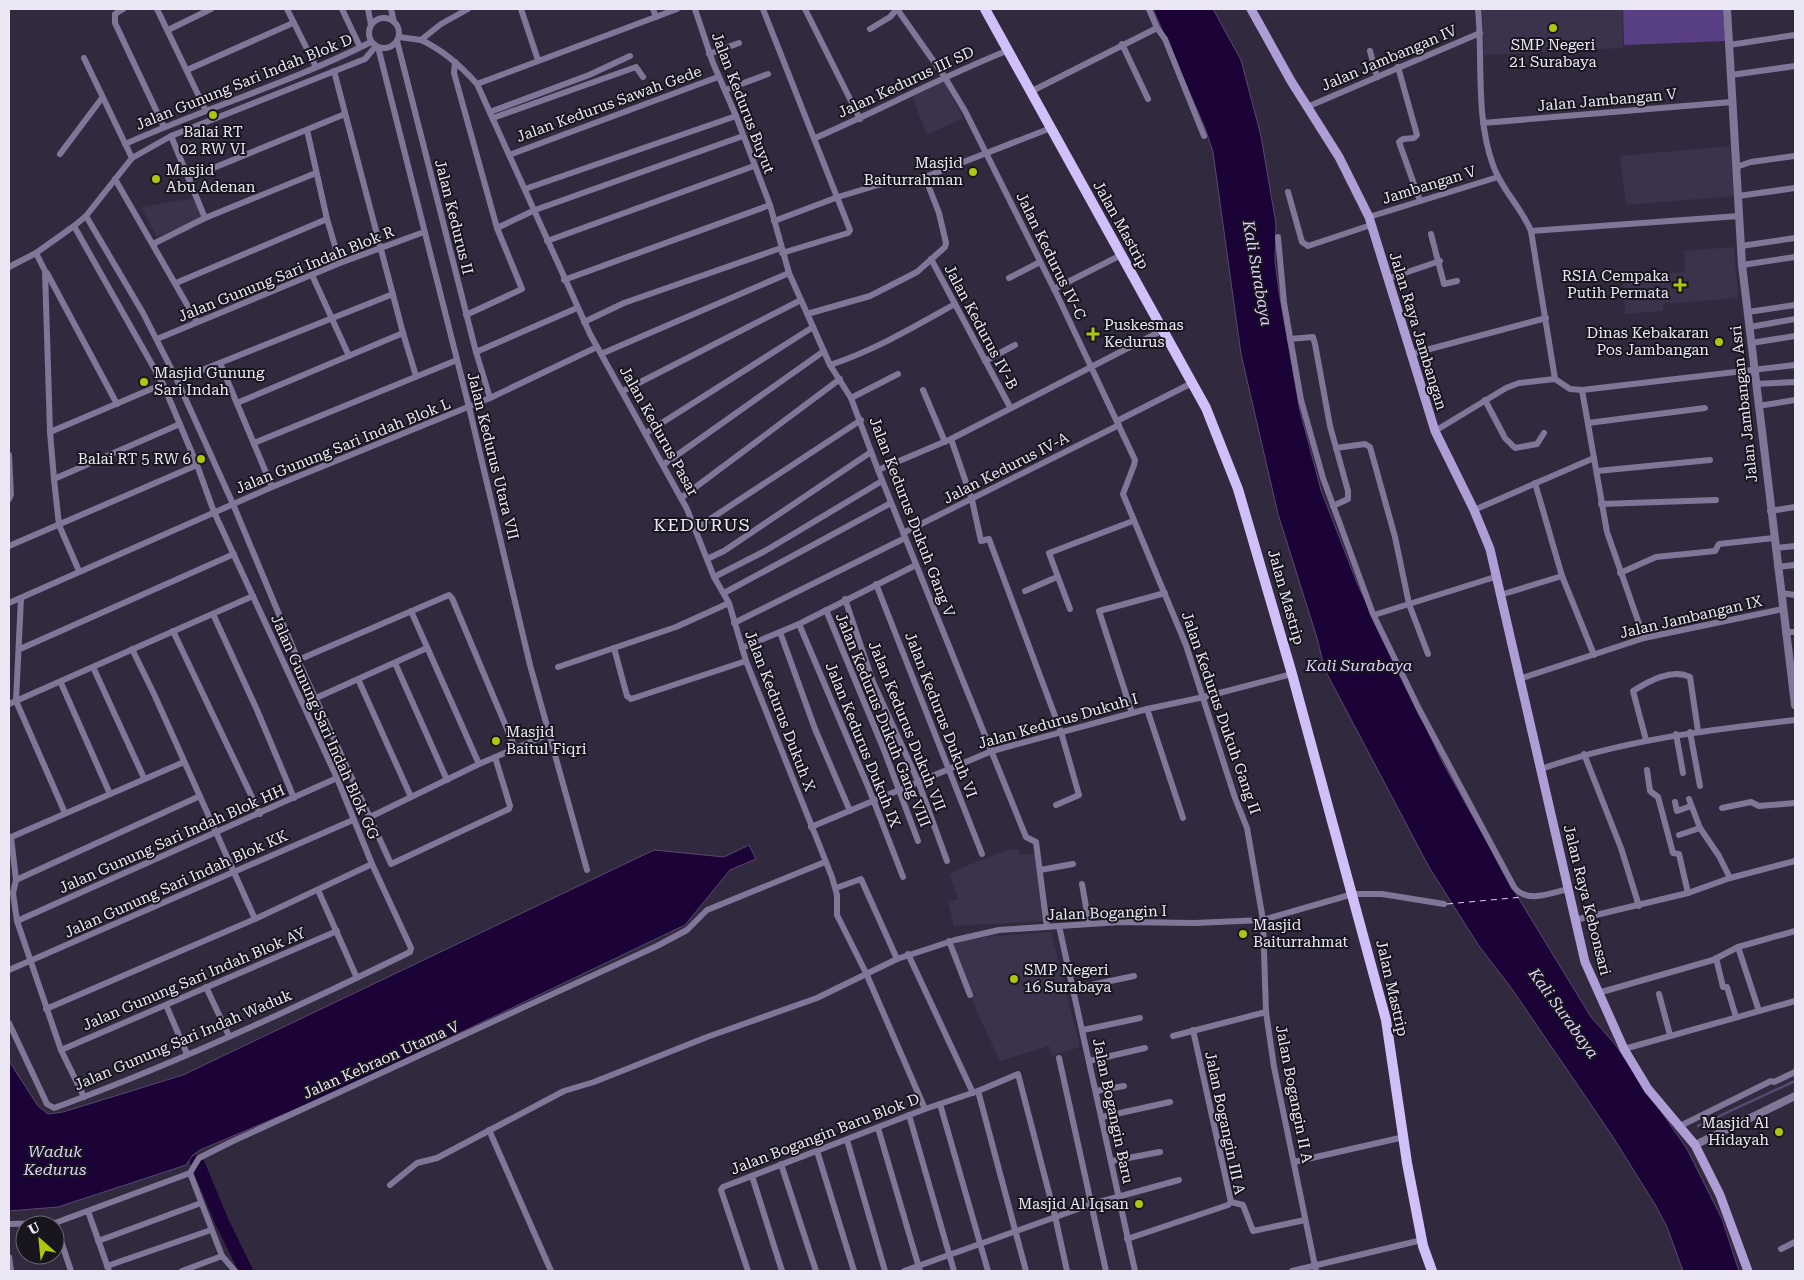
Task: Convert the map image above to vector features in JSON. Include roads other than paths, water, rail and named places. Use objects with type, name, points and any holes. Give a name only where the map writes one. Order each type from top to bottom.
[{"type":"main road","name":"Jalan Mastrip","points":[[985,9],[1032,91],[1192,384],[1219,436],[1238,489],[1292,674],[1386,1020],[1422,1240],[1432,1271]]},
{"type":"main road","name":"Jalan Raya Jambangan","points":[[1251,9],[1307,107],[1339,157],[1370,221],[1435,431],[1474,510],[1490,549],[1519,679]]},
{"type":"main road","name":"Jalan Raya Kebonsari","points":[[1519,679],[1585,962],[1624,1049],[1648,1089],[1695,1145],[1720,1194],[1748,1271]]},
{"type":"street","points":[[123,9],[116,14],[115,23],[164,127]]},
{"type":"street","points":[[157,9],[205,110]]},
{"type":"street","points":[[168,30],[211,9]]},
{"type":"street","points":[[287,9],[316,67]]},
{"type":"street","points":[[342,9],[360,47]]},
{"type":"street","points":[[368,9],[371,25],[369,34],[375,45],[386,48],[398,39],[422,40],[435,46],[455,62],[477,84],[535,210],[564,280],[601,354],[789,273]]},
{"type":"street","points":[[391,9],[394,22],[399,29],[398,39]]},
{"type":"street","points":[[422,40],[441,24],[468,9]]},
{"type":"street","points":[[521,9],[538,60]]},
{"type":"street","points":[[653,9],[656,17]]},
{"type":"street","points":[[477,84],[677,9]]},
{"type":"street","name":"Jalan Kedurus Buyut","points":[[694,9],[709,54],[736,116],[770,205]]},
{"type":"street","points":[[584,322],[624,303],[782,251],[848,233],[850,230],[763,9]]},
{"type":"street","points":[[805,9],[860,119]]},
{"type":"street","points":[[870,29],[890,17],[897,9],[944,76],[965,111],[986,153]]},
{"type":"street","points":[[1149,9],[1165,39],[1204,136]]},
{"type":"street","points":[[1478,9],[1483,123],[1492,162],[1498,177],[1526,219],[1531,230],[1555,379]]},
{"type":"street","name":"Jalan Jambangan Asri","points":[[1727,9],[1742,264],[1782,609],[1794,682],[1795,705]]},
{"type":"street","points":[[371,25],[382,18],[394,22]]},
{"type":"street","points":[[187,70],[293,23]]},
{"type":"street","points":[[1032,91],[1122,44],[1158,28]]},
{"type":"street","name":"Jalan Jambangan IV","points":[[1307,107],[1480,33]]},
{"type":"street","points":[[1729,45],[1795,35]]},
{"type":"street","name":"Jalan Kedurus II","points":[[398,39],[466,315],[490,398]]},
{"type":"street","points":[[709,54],[739,43]]},
{"type":"street","points":[[1122,44],[1148,99]]},
{"type":"street","points":[[9,267],[36,253],[86,216],[132,158],[172,136],[365,60],[375,45]]},
{"type":"street","name":"Jalan Gunung Sari Indah Blok D","points":[[125,144],[205,110],[316,67],[360,47],[375,45]]},
{"type":"street","name":"Jalan Kedurus Utara VII","points":[[375,45],[469,407],[549,734],[587,870]]},
{"type":"street","name":"Jalan Kedurus III SD","points":[[815,138],[860,119],[944,76],[1009,50]]},
{"type":"street","points":[[1370,51],[1377,76]]},
{"type":"street","points":[[491,115],[630,56]]},
{"type":"street","points":[[84,58],[132,158]]},
{"type":"street","points":[[455,62],[454,73],[497,228],[522,289],[466,315]]},
{"type":"street","points":[[1731,75],[1795,66]]},
{"type":"street","points":[[491,115],[636,67],[643,77]]},
{"type":"street","points":[[1398,68],[1417,135],[1414,138],[1402,139],[1399,142],[1420,201]]},
{"type":"street","points":[[334,71],[416,376]]},
{"type":"street","points":[[725,90],[768,74]]},
{"type":"street","name":"Jalan Kedurus Sawah Gede","points":[[509,155],[718,77]]},
{"type":"street","points":[[60,154],[102,98]]},
{"type":"street","name":"Jalan Jambangan V","points":[[1483,123],[1732,102]]},
{"type":"street","points":[[189,178],[345,114]]},
{"type":"street","points":[[525,190],[736,116]]},
{"type":"street","points":[[774,221],[838,197],[895,181],[925,177],[1051,128]]},
{"type":"street","points":[[307,130],[327,219],[340,262]]},
{"type":"street","points":[[172,136],[205,218]]},
{"type":"street","points":[[497,228],[535,210],[744,136]]},
{"type":"street","name":"Jalan Kedurus IV-C","points":[[986,153],[1054,289],[1135,460],[1122,494],[1133,521]]},
{"type":"street","points":[[1736,167],[1751,162],[1795,156]]},
{"type":"street","points":[[547,241],[754,166]]},
{"type":"street","points":[[153,244],[205,218],[316,173]]},
{"type":"street","points":[[808,314],[870,296],[917,272],[946,243],[939,214],[925,177]]},
{"type":"street","name":"Jambangan V","points":[[1288,192],[1302,242],[1308,246],[1420,201],[1498,177]]},
{"type":"street","points":[[115,179],[197,322]]},
{"type":"street","points":[[1738,196],[1795,188]]},
{"type":"street","points":[[564,280],[770,205]]},
{"type":"street","name":"Jalan Kedurus Dukuh Gang V","points":[[770,205],[789,273],[830,365],[851,398],[861,420],[882,481],[1028,839],[1036,842],[1040,870]]},
{"type":"street","points":[[86,216],[157,339],[177,380],[233,504],[298,660],[392,864],[509,809],[510,806],[495,757]]},
{"type":"street","points":[[1531,230],[1739,216]]},
{"type":"street","points":[[176,283],[327,219]]},
{"type":"street","name":"Jalan Gunung Sari Indah Blok GG","points":[[74,226],[163,384],[197,465],[214,512],[337,778],[372,864],[409,944],[410,952]]},
{"type":"street","name":"Jalan Gunung Sari Indah Blok R","points":[[157,339],[340,262],[424,232]]},
{"type":"street","points":[[1431,234],[1440,262],[1444,284],[1457,281]]},
{"type":"street","points":[[1278,237],[1290,339],[1303,410],[1316,457],[1374,615],[1419,709],[1492,849],[1514,887],[1526,897],[1568,889]]},
{"type":"street","points":[[1741,246],[1795,238]]},
{"type":"street","points":[[36,253],[118,404]]},
{"type":"street","points":[[1054,289],[1120,255]]},
{"type":"street","points":[[1742,264],[1795,258]]},
{"type":"street","name":"Jalan Kedurus IV-B","points":[[931,259],[1010,407]]},
{"type":"street","points":[[1009,278],[1040,262]]},
{"type":"street","points":[[1387,279],[1440,262]]},
{"type":"street","points":[[46,271],[50,432],[59,525],[79,571]]},
{"type":"street","points":[[312,275],[349,356]]},
{"type":"street","points":[[177,380],[393,294]]},
{"type":"street","points":[[623,391],[801,300]]},
{"type":"street","points":[[830,365],[863,354],[902,335],[955,304]]},
{"type":"street","points":[[1748,312],[1795,305]]},
{"type":"street","points":[[476,352],[578,308]]},
{"type":"street","points":[[1411,354],[1546,318]]},
{"type":"street","points":[[1750,327],[1795,320]]},
{"type":"street","points":[[646,433],[813,327]]},
{"type":"street","name":"Jalan Kedurus IV-B","points":[[878,470],[948,440],[1163,330]]},
{"type":"street","points":[[237,403],[403,333]]},
{"type":"street","points":[[1751,343],[1795,336]]},
{"type":"street","points":[[1290,339],[1313,337],[1348,499],[1333,506]]},
{"type":"street","points":[[985,362],[1015,345]]},
{"type":"street","name":"Jalan Gunung Sari Indah Blok L","points":[[9,603],[272,487],[490,398],[597,347]]},
{"type":"street","points":[[664,465],[824,351]]},
{"type":"street","name":"Jalan Kedurus Pasar","points":[[601,354],[681,498],[714,577],[729,603]]},
{"type":"street","points":[[254,443],[456,360]]},
{"type":"street","points":[[220,363],[272,487]]},
{"type":"street","points":[[1435,431],[1485,400],[1519,383],[1555,379],[1570,389],[1582,390],[1795,365]]},
{"type":"street","points":[[851,398],[898,374]]},
{"type":"street","points":[[681,498],[840,379]]},
{"type":"street","points":[[1756,384],[1795,382]]},
{"type":"street","points":[[50,432],[163,384]]},
{"type":"street","name":"Jalan Kedurus IV-A","points":[[734,623],[904,536],[1192,384]]},
{"type":"street","points":[[923,390],[948,440],[972,500],[981,541],[989,539],[1062,732],[1079,795],[1056,805]]},
{"type":"street","points":[[1582,390],[1601,504],[1620,573],[1644,638]]},
{"type":"street","points":[[1485,400],[1505,438],[1515,448],[1537,444],[1544,433]]},
{"type":"street","points":[[1758,406],[1795,400]]},
{"type":"street","points":[[1588,423],[1705,408]]},
{"type":"street","points":[[695,529],[861,420]]},
{"type":"street","points":[[54,479],[180,424]]},
{"type":"street","points":[[1336,448],[1366,444],[1370,447],[1395,537],[1409,604],[1428,654]]},
{"type":"street","points":[[707,559],[724,551],[871,452]]},
{"type":"street","points":[[9,454],[11,495],[9,499]]},
{"type":"street","points":[[1474,510],[1594,458]]},
{"type":"street","points":[[1597,471],[1710,460]]},
{"type":"street","points":[[9,546],[197,465]]},
{"type":"street","points":[[714,577],[765,551],[882,481]]},
{"type":"street","points":[[1535,483],[1562,576],[1594,655]]},
{"type":"street","points":[[1601,504],[1716,500]]},
{"type":"street","points":[[724,593],[891,503]]},
{"type":"street","points":[[1770,510],[1795,507]]},
{"type":"street","points":[[1070,609],[1049,556],[1052,551],[1133,521]]},
{"type":"street","name":"Jalan Kedurus Dukuh Gang II","points":[[1133,521],[1165,593],[1204,697],[1235,798],[1247,828],[1263,920]]},
{"type":"street","points":[[1620,573],[1656,557],[1715,551],[1719,544],[1774,538]]},
{"type":"street","points":[[1775,548],[1795,546]]},
{"type":"street","points":[[20,649],[234,554]]},
{"type":"street","points":[[742,648],[799,624],[916,565]]},
{"type":"street","points":[[1777,567],[1795,565]]},
{"type":"street","points":[[1500,595],[1562,576]]},
{"type":"street","points":[[1025,591],[1057,577]]},
{"type":"street","points":[[1374,615],[1496,577]]},
{"type":"street","name":"Jalan Kedurus Dukuh VI","points":[[876,584],[982,854]]},
{"type":"street","points":[[1132,713],[1099,611],[1165,593]]},
{"type":"street","points":[[1781,593],[1795,594]]},
{"type":"street","points":[[298,660],[448,595],[452,598],[515,748]]},
{"type":"street","points":[[9,704],[61,683],[132,649],[253,596]]},
{"type":"street","points":[[21,598],[16,701],[65,813]]},
{"type":"street","name":"Jalan Kedurus Dukuh VII","points":[[846,599],[873,682],[918,781],[948,861]]},
{"type":"street","points":[[558,667],[676,627],[729,603]]},
{"type":"street","name":"Jalan Kedurus Dukuh X","points":[[729,603],[746,661],[836,888]]},
{"type":"street","name":"Jalan Jambangan IX","points":[[1519,679],[1644,638],[1782,609]]},
{"type":"street","name":"Jalan Kedurus Dukuh Gang VIII","points":[[826,610],[884,750],[918,841]]},
{"type":"street","points":[[411,611],[479,764]]},
{"type":"street","points":[[213,614],[257,710],[294,798]]},
{"type":"street","name":"Jalan Kedurus Dukuh IX","points":[[799,624],[873,800],[903,877]]},
{"type":"street","points":[[173,631],[260,814]]},
{"type":"street","points":[[780,632],[815,729],[850,811]]},
{"type":"street","points":[[1785,632],[1795,632]]},
{"type":"street","points":[[316,698],[427,648]]},
{"type":"street","points":[[614,648],[627,696],[631,699],[746,661]]},
{"type":"street","points":[[132,649],[255,919]]},
{"type":"street","points":[[395,663],[446,780]]},
{"type":"street","points":[[93,667],[144,778]]},
{"type":"street","name":"Jalan Kedurus Dukuh I","points":[[811,827],[992,750],[1147,709],[1204,697],[1292,674]]},
{"type":"street","points":[[1646,740],[1633,691],[1660,676],[1678,674],[1690,677],[1698,731]]},
{"type":"street","points":[[358,679],[412,797]]},
{"type":"street","points":[[61,683],[110,794]]},
{"type":"street","points":[[1147,709],[1183,818]]},
{"type":"street","points":[[1540,769],[1584,754],[1676,734],[1795,720]]},
{"type":"street","points":[[1690,732],[1700,786]]},
{"type":"street","points":[[370,817],[479,764],[549,734]]},
{"type":"street","points":[[1676,734],[1683,773]]},
{"type":"street","points":[[1584,754],[1621,848],[1639,906]]},
{"type":"street","points":[[84,1097],[62,1050],[46,1009],[17,921],[13,892],[16,880],[10,838],[184,762]]},
{"type":"street","points":[[1647,770],[1650,791],[1658,797],[1673,853],[1679,854],[1688,893]]},
{"type":"street","name":"Jalan Gunung Sari Indah Blok HH","points":[[17,921],[216,834],[337,778]]},
{"type":"street","points":[[16,880],[200,796]]},
{"type":"street","points":[[1689,799],[1700,828],[1730,878]]},
{"type":"street","points":[[1675,802],[1677,811],[1693,806]]},
{"type":"street","points":[[1722,808],[1751,802],[1758,806],[1795,803]]},
{"type":"street","name":"Jalan Gunung Sari Indah Blok KK","points":[[9,970],[354,820]]},
{"type":"street","points":[[1679,835],[1700,828]]},
{"type":"street","points":[[1575,920],[1688,893],[1730,878],[1795,861]]},
{"type":"street","name":"Jalan Kebraon Utama V","points":[[65,1220],[190,1173],[199,1158],[230,1142],[537,1002],[687,930],[707,910],[825,862]]},
{"type":"street","points":[[46,1009],[255,919],[372,864]]},
{"type":"street","points":[[1047,927],[1040,870],[1073,864]]},
{"type":"street","points":[[897,959],[861,879],[836,888],[837,915],[866,973],[925,1109]]},
{"type":"street","points":[[1082,884],[1089,924]]},
{"type":"street","points":[[318,890],[357,978]]},
{"type":"street","name":"Jalan Bogangin I","points":[[390,1185],[417,1163],[437,1158],[564,1091],[601,1080],[707,1037],[817,998],[908,954],[949,942],[998,930],[1120,922],[1195,923],[1263,920],[1353,894],[1382,894],[1444,904]]},
{"type":"street","name":"Jalan Bogangin II A","points":[[1263,920],[1266,1012],[1274,1067],[1315,1268]]},
{"type":"street","name":"Jalan Bogangin Baru","points":[[904,1271],[920,1269],[1055,1216],[1092,1204],[1119,1198],[1059,926]]},
{"type":"street","points":[[1598,993],[1716,958],[1738,947],[1795,930]]},
{"type":"street","name":"Jalan Gunung Sari Indah Blok AY","points":[[62,1050],[337,931]]},
{"type":"street","points":[[949,942],[970,995]]},
{"type":"street","points":[[1738,947],[1759,1011]]},
{"type":"street","name":"Jalan Gunung Sari Indah Waduk","points":[[9,1023],[48,1106],[54,1108],[187,1054],[357,978],[410,952]]},
{"type":"street","points":[[908,954],[976,1092],[1026,1271]]},
{"type":"street","points":[[1716,958],[1723,987],[1727,987],[1736,1017]]},
{"type":"street","points":[[1072,989],[1134,976]]},
{"type":"street","points":[[206,987],[228,1036]]},
{"type":"street","points":[[1659,994],[1670,1035]]},
{"type":"street","points":[[1624,1049],[1795,1001]]},
{"type":"street","points":[[166,1004],[187,1054]]},
{"type":"street","points":[[1173,1036],[1266,1012]]},
{"type":"street","points":[[1083,1030],[1140,1018]]},
{"type":"street","name":"Jalan Bogangin III A","points":[[1127,1239],[1228,1205],[1231,1202],[1193,1030]]},
{"type":"street","points":[[1089,1061],[1146,1048]]},
{"type":"street","points":[[1059,1058],[1106,1271]]},
{"type":"street","points":[[1680,1126],[1754,1088],[1795,1072]]},
{"type":"street","name":"Jalan Bogangin Baru Blok D","points":[[748,1271],[721,1190],[724,1187],[909,1115],[976,1092],[1018,1074],[1055,1216]]},
{"type":"street","points":[[1096,1091],[1124,1086]]},
{"type":"street","points":[[1695,1145],[1795,1096]]},
{"type":"street","points":[[1102,1117],[1170,1102]]},
{"type":"street","name":"Jalan Bogangin Baru Blok D","points":[[940,1104],[988,1271]]},
{"type":"street","points":[[909,1115],[954,1271]]},
{"type":"street","points":[[878,1128],[920,1269]]},
{"type":"street","points":[[485,1132],[551,1271]]},
{"type":"street","points":[[1294,1162],[1404,1137]]},
{"type":"street","points":[[846,1140],[885,1271]]},
{"type":"street","points":[[817,1151],[854,1271]]},
{"type":"street","points":[[1112,1161],[1160,1152]]},
{"type":"street","points":[[781,1164],[816,1271]]},
{"type":"street","points":[[190,1173],[222,1256],[235,1271]]},
{"type":"street","points":[[752,1176],[782,1271]]},
{"type":"street","points":[[1135,1271],[1119,1198],[1179,1180]]},
{"type":"street","points":[[1231,1202],[1243,1205],[1253,1231],[1305,1220]]},
{"type":"street","points":[[98,1241],[201,1203]]},
{"type":"street","points":[[88,1212],[108,1268],[211,1230]]},
{"type":"street","points":[[1055,1216],[1067,1271]]},
{"type":"street","points":[[1292,1271],[1315,1268],[1422,1240]]},
{"type":"street","points":[[1781,1248],[1795,1242]]},
{"type":"street","points":[[65,1253],[71,1271]]},
{"type":"street","points":[[66,1256],[66,1271]]},
{"type":"street","points":[[182,1271],[222,1256]]},
{"type":"street","points":[[9,1257],[12,1271]]},
{"type":"water","name":"Kali Surabaya","points":[[1153,9],[1213,9],[1241,60],[1261,136],[1276,224],[1275,261],[1300,411],[1321,490],[1357,583],[1443,763],[1519,899],[1591,1017],[1614,1043],[1687,1149],[1722,1219],[1739,1271],[1683,1271],[1667,1227],[1656,1206],[1611,1134],[1512,989],[1479,946],[1429,867],[1325,670],[1317,638],[1278,514],[1241,354],[1213,152],[1205,128]]},
{"type":"water","name":"Waduk Kedurus","points":[[749,845],[756,859],[730,870],[685,925],[334,1093],[200,1150],[193,1155],[186,1165],[58,1207],[9,1211],[9,1061],[38,1106],[48,1114],[63,1112],[183,1075],[654,850],[724,857]]},
{"type":"waterway","points":[[1698,1126],[1795,1081]]},
{"type":"waterway","points":[[197,1162],[222,1222],[246,1271]]},
{"type":"place","name":"SMP Negeri 21 Surabaya","points":[[1553,28]]},
{"type":"place","name":"Balai RT 02 RW VI","points":[[213,115]]},
{"type":"place","name":"Masjid Baiturrahman","points":[[973,172]]},
{"type":"place","name":"Masjid Abu Adenan","points":[[156,179]]},
{"type":"place","name":"RSIA Cempaka Putih Permata","points":[[1680,285]]},
{"type":"place","name":"Puskesmas Kedurus","points":[[1093,334]]},
{"type":"place","name":"Dinas Kebakaran Pos Jambangan","points":[[1719,342]]},
{"type":"place","name":"Masjid Gunung Sari Indah","points":[[144,382]]},
{"type":"place","name":"Balai RT 5 RW 6","points":[[201,459]]},
{"type":"place","name":"Masjid Baitul Fiqri","points":[[496,741]]},
{"type":"place","name":"Masjid Baiturrahmat","points":[[1243,934]]},
{"type":"place","name":"SMP Negeri 16 Surabaya","points":[[1014,979]]},
{"type":"place","name":"Masjid Al Hidayah","points":[[1779,1132]]},
{"type":"place","name":"Masjid Al Iqsan","points":[[1139,1204]]},
{"type":"district","name":"KEDURUS","points":[[702,525]]}]
